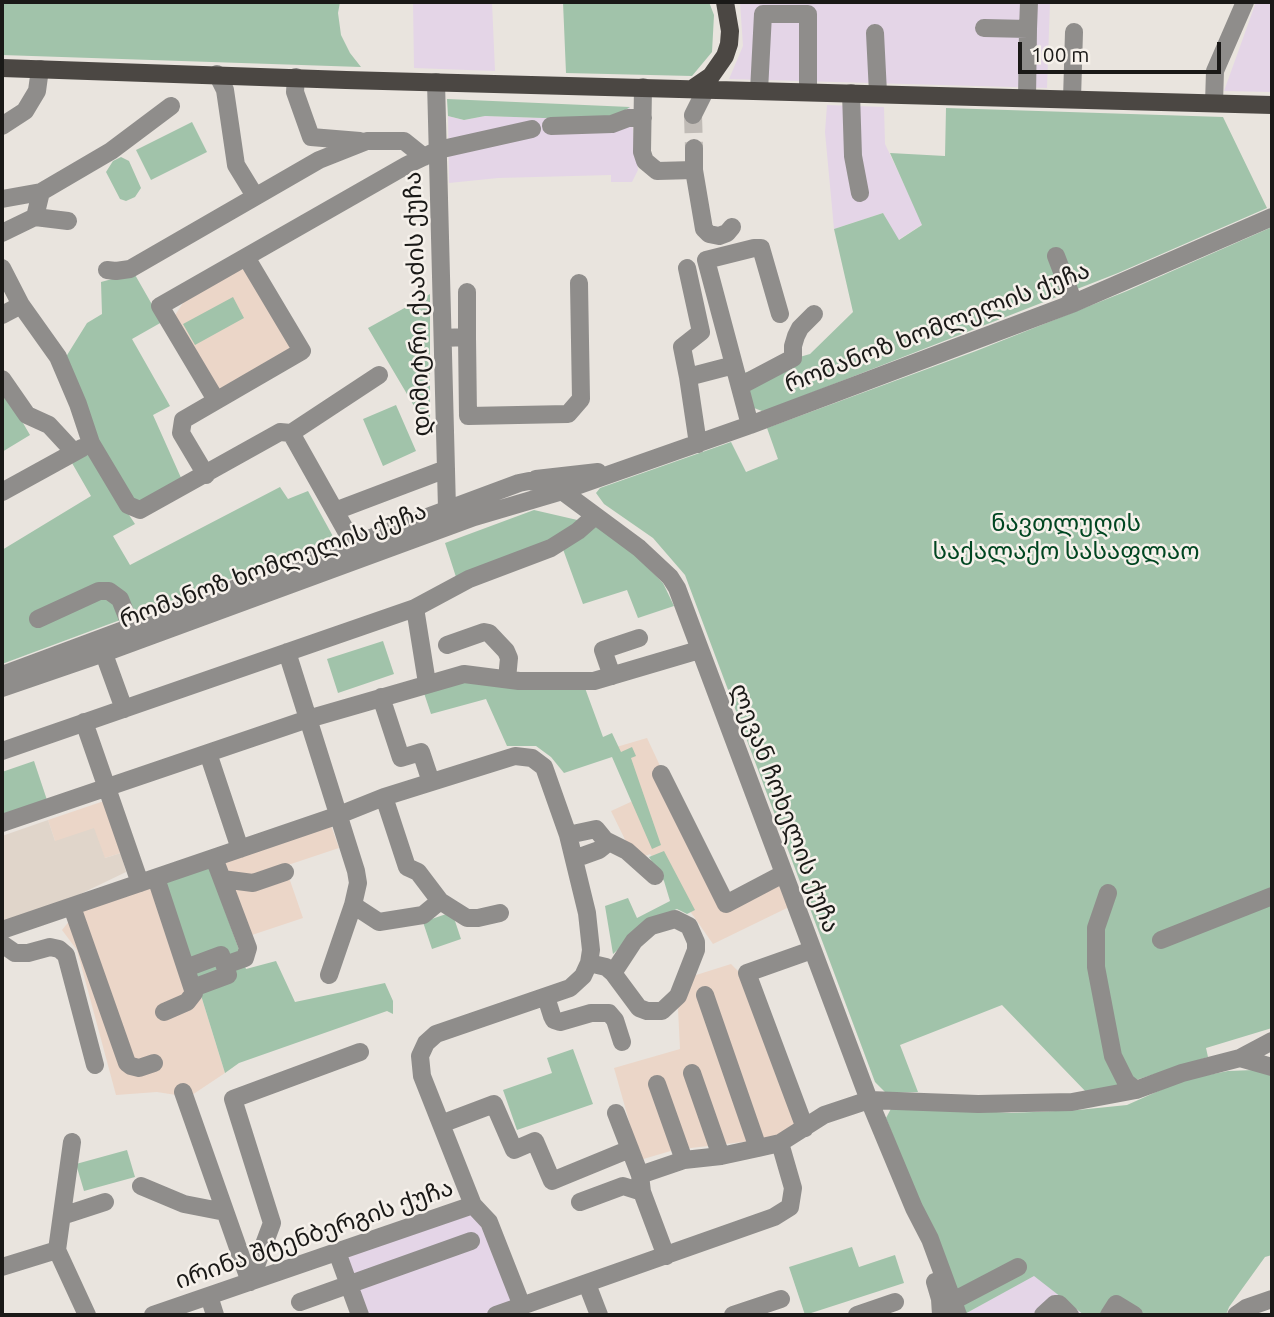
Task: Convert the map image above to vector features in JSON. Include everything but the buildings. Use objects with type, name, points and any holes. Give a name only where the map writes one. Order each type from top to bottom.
[{"type":"main road","points":[[693,89],[711,76],[725,56],[730,31],[725,2]]},
{"type":"main road","points":[[2,68],[1272,105]]},
{"type":"street","points":[[1027,98],[1028,2]]},
{"type":"street","points":[[1214,103],[1215,71],[1245,2]]},
{"type":"street","points":[[758,91],[763,14],[808,13],[808,92]]},
{"type":"street","points":[[984,28],[1028,29]]},
{"type":"street","points":[[1072,99],[1074,32]]},
{"type":"street","points":[[875,33],[878,93]]},
{"type":"street","points":[[3,123],[25,111],[37,91],[40,69]]},
{"type":"street","points":[[217,74],[225,90],[236,165],[255,196]]},
{"type":"street","points":[[296,77],[295,92],[311,137],[404,141],[431,153]]},
{"type":"street","name":"დიმიტრი ქააძის ქუჩა","points":[[436,82],[431,153],[443,338],[446,469],[450,517]]},
{"type":"street","points":[[643,87],[642,152],[645,161],[657,171],[695,170]]},
{"type":"street","points":[[693,89],[693,114]]},
{"type":"street","points":[[851,93],[853,156],[860,193]]},
{"type":"street","points":[[2,200],[41,192],[111,150],[171,106]]},
{"type":"street","points":[[551,126],[612,124],[628,118],[643,118]]},
{"type":"street","points":[[216,400],[159,306],[407,164],[431,153],[532,129]]},
{"type":"street","points":[[107,270],[130,269],[319,160],[367,141]]},
{"type":"street","points":[[694,148],[705,229],[709,234],[719,236],[732,227]]},
{"type":"street","points":[[35,217],[41,192]]},
{"type":"street","points":[[2,233],[35,217],[68,220]]},
{"type":"street","name":"რომანოზ ხომლელის ქუჩა","points":[[2,675],[101,646],[131,627],[354,545],[450,517],[562,491],[698,444],[1074,303],[1272,217]]},
{"type":"street","points":[[750,425],[706,260],[761,248],[780,314]]},
{"type":"street","points":[[1056,256],[1074,303]]},
{"type":"street","points":[[206,475],[181,433],[183,420],[302,351],[246,257]]},
{"type":"street","points":[[687,268],[701,332],[682,347],[698,444]]},
{"type":"street","points":[[2,269],[21,305],[58,357],[91,443],[128,505],[140,510],[280,432],[291,433],[379,375]]},
{"type":"street","points":[[467,292],[468,416],[568,414],[581,399],[579,283]]},
{"type":"street","points":[[2,315],[21,305]]},
{"type":"street","points":[[740,386],[793,358],[796,336],[814,314]]},
{"type":"street","points":[[443,338],[467,337]]},
{"type":"street","points":[[688,377],[734,365]]},
{"type":"street","points":[[2,379],[27,415],[49,425],[74,452]]},
{"type":"street","points":[[291,433],[354,545]]},
{"type":"street","points":[[2,492],[91,443]]},
{"type":"street","points":[[335,511],[446,469]]},
{"type":"street","name":"რომანოზ ხომლელის ქუჩა","points":[[2,688],[101,646],[450,517],[529,481],[578,473],[615,471]]},
{"type":"street","points":[[529,481],[562,491],[567,482],[578,473]]},
{"type":"street","name":"ლევან ჩოხელის ქუჩა","points":[[562,491],[639,548],[670,577],[677,588],[869,1100],[914,1208],[930,1239],[956,1308]]},
{"type":"street","points":[[2,751],[415,608],[468,579],[551,548],[578,531],[595,516]]},
{"type":"street","points":[[38,619],[99,591],[109,591],[120,599],[131,627]]},
{"type":"street","points":[[415,608],[427,683]]},
{"type":"street","points":[[447,645],[484,632],[489,633],[509,658],[507,679]]},
{"type":"street","points":[[612,677],[603,650],[639,638]]},
{"type":"street","points":[[101,646],[124,709]]},
{"type":"street","points":[[2,823],[308,719],[427,683],[464,674],[542,682],[594,681],[699,650]]},
{"type":"street","points":[[286,652],[358,883],[354,905],[329,975]]},
{"type":"street","points":[[381,697],[401,758],[421,751],[431,782]]},
{"type":"street","points":[[84,722],[139,883]]},
{"type":"street","points":[[208,753],[240,849]]},
{"type":"street","points":[[2,930],[339,815],[384,797],[515,756],[532,758],[544,767],[568,835],[587,913],[592,950],[583,976],[570,988],[436,1034],[426,1043],[420,1056],[422,1076],[473,1205]]},
{"type":"street","points":[[661,774],[726,904],[783,874]]},
{"type":"street","points":[[384,797],[407,867],[418,872],[440,901],[467,918],[500,913]]},
{"type":"street","points":[[568,835],[596,829],[605,840],[627,851],[655,876]]},
{"type":"street","points":[[573,859],[599,850],[604,846],[605,840]]},
{"type":"street","points":[[214,858],[248,948],[245,958],[225,965]]},
{"type":"street","points":[[222,879],[253,883],[285,872]]},
{"type":"street","points":[[158,884],[193,988],[192,998],[164,1012]]},
{"type":"street","points":[[1108,894],[1096,928],[1096,967],[1113,1056],[1126,1082],[1136,1090]]},
{"type":"street","points":[[1161,940],[1272,896]]},
{"type":"street","points":[[354,905],[379,922],[423,915],[440,901]]},
{"type":"street","points":[[72,906],[127,1063],[139,1068],[154,1063]]},
{"type":"street","points":[[589,963],[606,967],[613,973],[639,1008],[662,1011],[678,996],[696,950],[696,942],[689,926],[675,919],[651,926],[634,941],[613,973]]},
{"type":"street","points":[[2,944],[15,953],[28,953],[50,947],[59,949],[66,955],[95,1065]]},
{"type":"street","points":[[805,1128],[747,973],[812,950]]},
{"type":"street","points":[[186,968],[221,955],[225,965],[228,975],[193,988]]},
{"type":"street","points":[[705,995],[758,1148]]},
{"type":"street","points":[[546,996],[554,1020],[560,1022],[592,1013],[609,1013],[615,1020],[622,1042]]},
{"type":"street","points":[[580,1202],[623,1186],[641,1184],[684,1160],[721,1156],[780,1143],[824,1115],[869,1100],[978,1104],[1072,1102],[1136,1090],[1182,1073],[1240,1058],[1272,1041]]},
{"type":"street","points":[[250,1282],[272,1223],[233,1099],[360,1052]]},
{"type":"street","points":[[1240,1058],[1272,1067]]},
{"type":"street","points":[[692,1073],[721,1156]]},
{"type":"street","points":[[657,1084],[684,1160]]},
{"type":"street","points":[[183,1092],[250,1282]]},
{"type":"street","points":[[441,1124],[494,1104],[514,1150],[535,1141],[552,1181],[630,1149]]},
{"type":"street","points":[[615,1113],[666,1256]]},
{"type":"street","points":[[72,1142],[57,1250],[87,1315]]},
{"type":"street","points":[[496,1315],[774,1217],[790,1207],[793,1188],[780,1143]]},
{"type":"street","points":[[141,1186],[184,1204],[225,1212]]},
{"type":"street","points":[[62,1216],[105,1202]]},
{"type":"street","name":"ირინა შტენბერგის ქუჩა","points":[[153,1315],[473,1205],[489,1222],[522,1306]]},
{"type":"street","name":"ლევან ჩოხელის ქუჩა","points":[[914,1208],[940,1299],[941,1315]]},
{"type":"street","points":[[300,1302],[471,1241]]},
{"type":"street","points":[[2,1267],[57,1250]]},
{"type":"street","points":[[337,1252],[360,1315]]},
{"type":"street","points":[[956,1308],[1018,1267]]},
{"type":"street","points":[[587,1284],[598,1315]]},
{"type":"street","points":[[209,1296],[215,1315]]},
{"type":"street","points":[[733,1315],[781,1298]]},
{"type":"street","points":[[1237,1315],[1246,1308],[1272,1299]]},
{"type":"street","points":[[857,1315],[895,1302]]},
{"type":"street","points":[[1043,1315],[1053,1304],[1057,1304],[1070,1315]]},
{"type":"street","points":[[1109,1315],[1116,1304],[1133,1315]]},
{"type":"shaded area","points":[[413,2],[492,2],[495,71],[414,68]]},
{"type":"shaded area","points":[[740,2],[1050,2],[1047,88],[729,79],[743,46]]},
{"type":"shaded area","points":[[1256,2],[1272,2],[1272,92],[1224,91]]},
{"type":"shaded area","points":[[827,105],[884,107],[885,144],[923,224],[898,240],[883,213],[834,229],[825,132]]},
{"type":"shaded area","points":[[630,107],[638,170],[632,182],[611,182],[611,175],[498,178],[449,183],[448,116],[464,120],[485,116],[601,120],[618,115]]},
{"type":"shaded area","points":[[240,269],[246,270],[292,347],[214,392],[174,317],[186,298]]},
{"type":"shaded area","points":[[647,738],[662,770],[653,776],[721,907],[778,880],[789,907],[713,944],[650,854],[635,860],[611,811],[635,800],[613,748]]},
{"type":"shaded area","points":[[104,801],[121,853],[105,858],[55,841],[48,820]]},
{"type":"shaded area","points":[[48,820],[55,841],[94,828],[105,858],[121,853],[126,872],[72,898],[2,922],[2,836]]},
{"type":"shaded area","points":[[329,820],[339,848],[285,866],[303,918],[246,937],[219,859]]},
{"type":"shaded area","points":[[165,879],[225,1073],[189,1097],[157,1092],[116,1095],[77,950],[62,930],[75,914]]},
{"type":"shaded area","points":[[731,964],[743,976],[798,1124],[785,1137],[674,1150],[640,1160],[614,1068],[680,1049],[678,1009],[693,976]]},
{"type":"shaded area","points":[[475,1212],[518,1312],[510,1315],[352,1315],[331,1258]]},
{"type":"shaded area","points":[[1034,1275],[1084,1315],[963,1315]]},
{"type":"green space","points":[[2,2],[340,2],[338,13],[341,35],[361,67],[2,55]]},
{"type":"green space","points":[[563,2],[709,2],[714,15],[712,52],[692,76],[566,73]]},
{"type":"green space","points":[[447,99],[630,107],[618,115],[601,120],[485,116],[464,120],[448,116]]},
{"type":"green space","points":[[946,108],[1223,117],[1267,208],[1118,273],[770,409],[762,411],[754,408],[744,373],[810,354],[853,312],[834,229],[883,213],[899,240],[922,225],[890,153],[945,156]]},
{"type":"green space","points":[[192,122],[207,152],[151,180],[136,150]]},
{"type":"green space","points":[[121,157],[129,161],[141,188],[135,197],[126,201],[120,199],[106,172],[113,161]]},
{"type":"green space","name":"ნავთლუღის საქალაქო სასაფლაო","points":[[1272,227],[1272,1028],[1206,1048],[1208,1057],[1089,1095],[1002,1005],[900,1045],[918,1092],[886,1093],[875,1082],[685,575],[653,538],[604,504],[596,493],[600,488],[731,442],[746,472],[778,459],[767,428],[976,351],[1127,291]]},
{"type":"green space","points":[[134,273],[162,322],[132,339],[170,406],[153,415],[182,480],[136,507],[93,432],[64,360],[87,323],[102,314],[101,282]]},
{"type":"green space","points":[[430,294],[430,433],[368,328]]},
{"type":"green space","points":[[233,297],[244,318],[195,345],[183,324]]},
{"type":"green space","points":[[2,387],[30,435],[2,452]]},
{"type":"green space","points":[[396,405],[416,451],[383,466],[363,419]]},
{"type":"green space","points":[[88,453],[135,524],[113,536],[130,565],[280,487],[288,499],[308,491],[335,540],[2,664],[2,550],[91,496],[72,463]]},
{"type":"green space","points":[[534,510],[599,525],[621,541],[663,583],[674,606],[638,618],[627,590],[583,604],[560,541],[456,577],[445,543]]},
{"type":"green space","points":[[383,641],[394,674],[338,693],[327,659]]},
{"type":"green space","points":[[472,680],[585,688],[603,737],[612,733],[621,752],[632,747],[636,756],[631,758],[661,845],[652,849],[612,757],[564,773],[551,757],[536,746],[507,746],[486,699],[431,714],[424,693]]},
{"type":"green space","points":[[34,761],[47,800],[2,816],[2,772]]},
{"type":"green space","points":[[664,851],[695,910],[687,914],[677,909],[652,919],[613,954],[605,906],[628,898],[637,918],[670,901],[664,881],[649,857]]},
{"type":"green space","points":[[208,864],[246,969],[276,961],[295,1002],[385,983],[393,1001],[393,1014],[387,1011],[239,1063],[225,1073],[165,879]]},
{"type":"green space","points":[[452,912],[461,939],[432,949],[423,922]]},
{"type":"green space","points":[[573,1049],[593,1104],[517,1130],[503,1090],[552,1073],[547,1058]]},
{"type":"green space","points":[[1254,1070],[1272,1075],[1272,1255],[1265,1257],[1226,1315],[1084,1315],[1034,1276],[963,1315],[886,1118],[893,1105],[1011,1113],[1078,1110],[1127,1105],[1183,1080],[1228,1071]]},
{"type":"green space","points":[[127,1150],[135,1177],[84,1191],[76,1164]]},
{"type":"green space","points":[[852,1247],[859,1267],[895,1255],[904,1283],[805,1315],[789,1267]]},
{"type":"tunnel","points":[[693,115],[694,148]]}]
